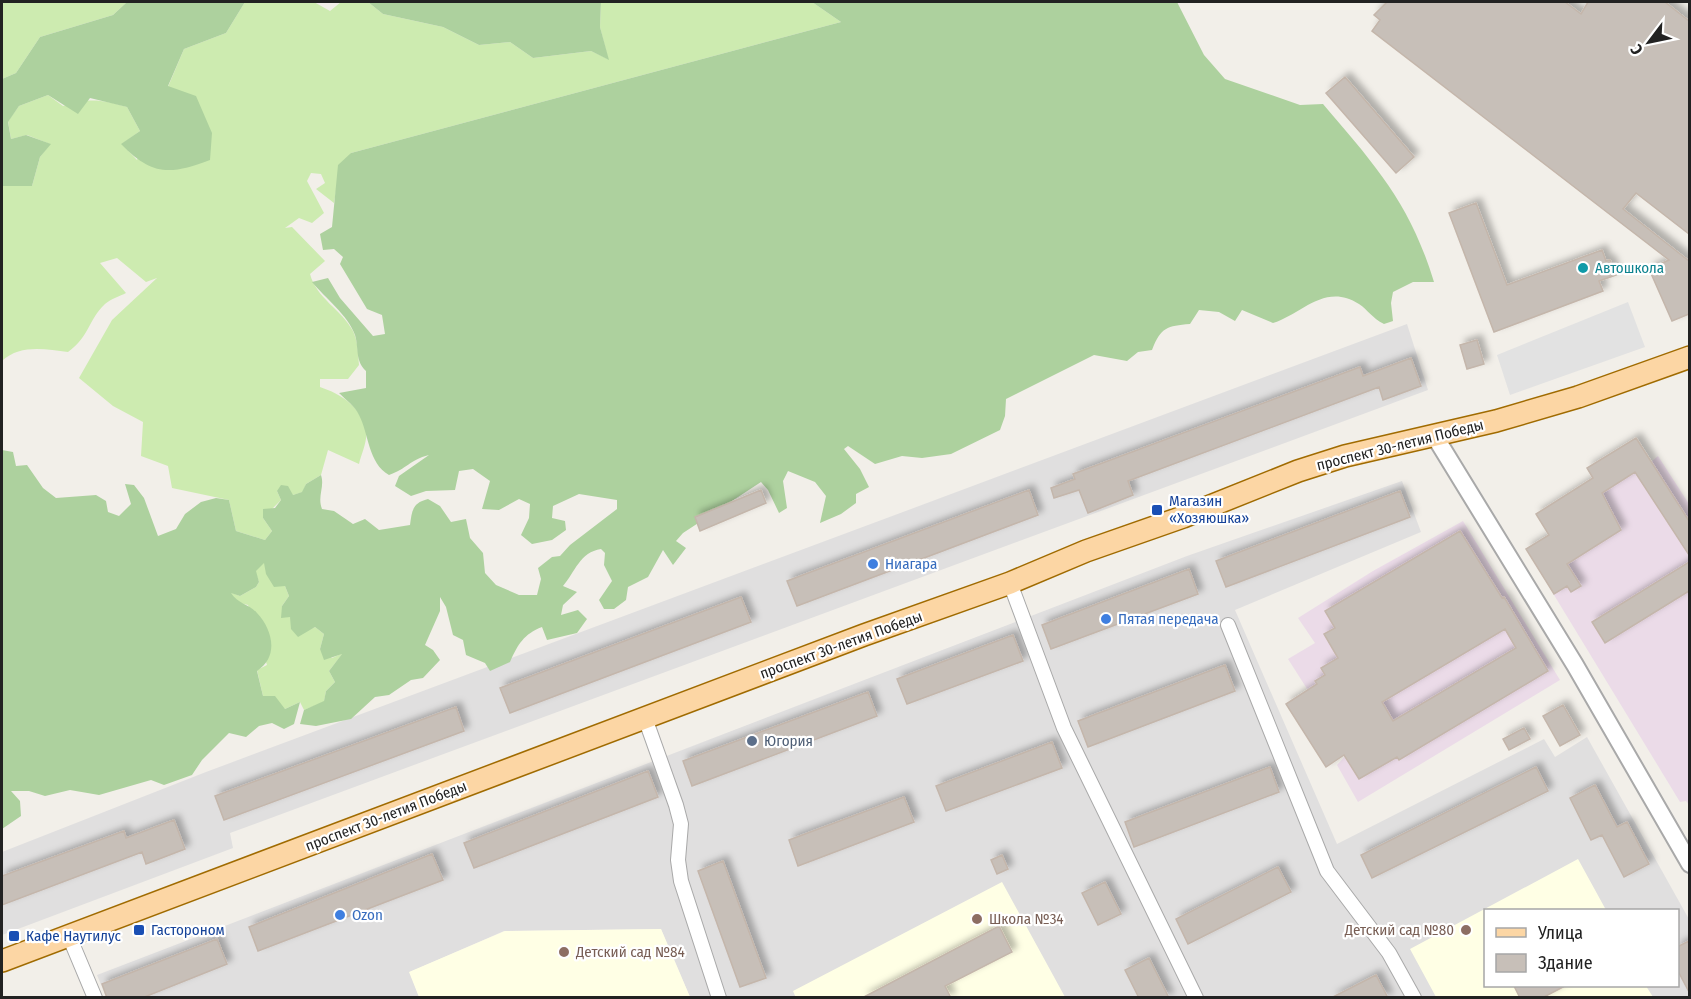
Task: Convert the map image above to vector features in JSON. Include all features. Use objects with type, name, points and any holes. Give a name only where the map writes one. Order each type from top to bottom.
[{"type":"main road","name":"проспект 30-летия Победы","points":[[2,961],[1010,583],[1086,551],[1183,517],[1298,471],[1345,456],[1496,421],[1578,397],[1689,357]]},
{"type":"street","points":[[1434,435],[1575,665],[1689,864]]},
{"type":"street","points":[[1010,583],[1064,728],[1196,998]]},
{"type":"street","points":[[1228,625],[1327,871],[1389,953],[1414,998]]},
{"type":"street","points":[[645,718],[676,805],[681,824],[678,860],[681,881],[719,998]]},
{"type":"street","points":[[69,936],[95,998]]},
{"type":"shaded area","points":[[1628,302],[1645,347],[1510,395],[1497,355]]},
{"type":"shaded area","points":[[1407,324],[1428,390],[230,833],[233,848],[2,935],[2,852],[206,772]]},
{"type":"shaded area","points":[[1636,438],[1651,462],[1658,456],[1689,504],[1689,805],[1686,801],[1680,802],[1526,549],[1549,535],[1536,514],[1593,479],[1587,468]]},
{"type":"shaded area","points":[[1402,481],[1421,532],[1235,610],[1337,844],[1544,739],[1555,757],[1587,737],[1690,921],[1689,998],[690,997],[661,929],[504,931],[410,972],[419,997],[106,997],[97,975],[1187,556]]},
{"type":"shaded area","points":[[1463,521],[1560,680],[1358,802],[1337,765],[1348,753],[1288,659],[1315,643],[1298,618],[1373,571]]},
{"type":"shaded area","name":"Детский сад №80","points":[[1578,859],[1605,909],[1485,909]]},
{"type":"shaded area","name":"Школа №34","points":[[1002,882],[1065,997],[796,998],[793,991]]},
{"type":"shaded area","name":"Детский сад №80","points":[[1484,909],[1484,987],[1647,987],[1653,997],[1436,997],[1410,949]]},
{"type":"shaded area","name":"Детский сад №84","points":[[661,929],[690,997],[419,997],[409,972],[505,931]]},
{"type":"green space","points":[[2,2],[127,2],[113,15],[40,37],[16,73],[2,79]]},
{"type":"green space","points":[[127,2],[245,2],[226,33],[184,49],[168,86],[196,96],[212,133],[210,160],[172,170],[152,167],[142,162],[121,144],[140,131],[127,107],[90,98],[78,114],[48,95],[19,106],[8,122],[11,139],[26,135],[51,144],[40,157],[32,186],[2,186],[2,79],[16,73],[40,37],[113,15]]},
{"type":"green space","points":[[245,2],[314,2],[330,11],[341,2],[368,2],[383,14],[443,27],[479,45],[510,42],[533,58],[591,51],[608,59],[600,27],[601,2],[812,2],[841,22],[351,153],[337,185],[334,203],[316,189],[325,183],[321,174],[311,173],[307,181],[324,213],[312,223],[299,218],[285,228],[292,227],[325,261],[310,274],[313,282],[355,335],[359,365],[348,379],[320,379],[320,387],[335,393],[355,408],[364,423],[366,439],[359,464],[328,450],[321,475],[306,484],[303,492],[293,495],[277,491],[281,500],[263,518],[272,531],[265,540],[236,531],[229,500],[172,488],[168,466],[141,456],[143,422],[113,406],[79,378],[112,320],[157,278],[146,282],[117,258],[100,263],[126,293],[105,304],[99,310],[75,346],[68,352],[25,350],[2,361],[2,186],[32,186],[40,157],[50,144],[27,135],[11,139],[8,121],[19,106],[48,95],[63,106],[95,100],[127,107],[140,131],[122,144],[137,160],[184,49],[226,33]]},
{"type":"green space","points":[[368,2],[601,2],[600,27],[609,60],[591,51],[533,58],[510,42],[479,45],[443,27],[383,14]]},
{"type":"green space","points":[[812,2],[1177,2],[1204,55],[1225,79],[1300,105],[1323,104],[1389,186],[1414,229],[1434,282],[1413,282],[1393,292],[1391,303],[1393,321],[1384,324],[1359,304],[1347,298],[1335,296],[1314,302],[1273,323],[1242,310],[1235,321],[1219,312],[1199,310],[1190,324],[1170,327],[1162,332],[1152,350],[1138,352],[1127,361],[1094,355],[1006,399],[1005,416],[1000,430],[951,454],[922,458],[902,456],[875,464],[848,446],[844,449],[860,469],[869,487],[856,494],[856,503],[841,514],[820,523],[826,496],[815,482],[788,471],[783,481],[787,508],[779,513],[768,490],[761,482],[683,533],[676,541],[686,548],[673,565],[663,550],[648,577],[628,587],[626,600],[614,609],[604,609],[599,600],[612,581],[604,565],[605,553],[601,549],[594,551],[583,558],[563,586],[577,592],[563,605],[561,615],[578,610],[587,619],[577,633],[547,640],[542,627],[522,640],[510,662],[490,671],[485,663],[466,655],[463,640],[453,635],[446,607],[440,597],[440,611],[425,645],[433,650],[440,660],[423,678],[411,680],[389,695],[375,697],[351,719],[316,726],[300,724],[304,710],[324,701],[326,691],[335,682],[329,671],[342,654],[324,660],[320,649],[324,634],[315,627],[298,637],[291,629],[290,617],[281,618],[282,606],[289,596],[285,586],[274,587],[266,574],[264,563],[256,571],[259,582],[256,587],[240,596],[231,593],[237,600],[254,610],[267,627],[271,651],[269,658],[257,671],[263,696],[275,696],[285,709],[300,702],[294,724],[284,729],[272,723],[259,726],[246,737],[229,733],[202,760],[192,775],[164,785],[151,780],[99,795],[70,790],[45,796],[29,791],[11,791],[20,801],[21,816],[2,829],[2,450],[13,452],[16,466],[27,465],[43,488],[56,498],[96,495],[106,501],[108,512],[119,516],[131,504],[125,484],[134,485],[144,498],[158,536],[176,529],[185,514],[201,502],[216,498],[229,500],[236,531],[265,540],[272,531],[263,518],[263,509],[275,508],[281,500],[277,491],[281,485],[288,486],[293,495],[302,492],[306,484],[321,475],[322,509],[334,511],[353,524],[365,519],[379,530],[410,525],[416,505],[428,499],[440,506],[451,522],[466,519],[470,538],[483,553],[485,573],[496,585],[519,595],[537,595],[541,579],[538,568],[552,557],[560,556],[570,545],[617,509],[617,500],[579,494],[553,506],[552,518],[565,521],[566,530],[552,540],[532,544],[521,535],[529,518],[530,504],[519,499],[499,510],[482,509],[490,481],[473,469],[459,471],[455,490],[426,491],[411,496],[395,486],[399,476],[429,455],[389,475],[377,463],[357,412],[339,393],[366,388],[366,371],[359,359],[355,335],[342,314],[312,282],[328,278],[340,298],[373,336],[385,334],[382,315],[367,309],[340,264],[343,257],[334,249],[323,250],[320,234],[332,227],[338,165],[351,153],[841,22]]},
{"type":"green space","points":[[264,562],[285,586],[289,596],[282,606],[290,617],[306,631],[315,627],[324,634],[320,649],[332,658],[343,653],[329,671],[335,682],[326,691],[324,702],[304,710],[300,702],[285,709],[263,696],[257,670],[267,665],[248,605],[236,602],[230,592],[240,596],[256,587],[259,582],[255,571]]},
{"type":"building","points":[[1387,2],[1565,2],[1581,14],[1588,2],[1665,2],[1689,21],[1689,234],[1636,193],[1623,209],[1689,261],[1689,314],[1672,321],[1649,269],[1669,260],[1372,31],[1380,20],[1374,15]]},
{"type":"building","points":[[1345,77],[1414,157],[1396,173],[1326,93]]},
{"type":"building","name":"Автошкола","points":[[1476,203],[1507,285],[1602,250],[1606,261],[1610,260],[1616,275],[1599,281],[1603,291],[1494,332],[1449,213]]},
{"type":"building","points":[[1477,340],[1484,364],[1467,369],[1460,345]]},
{"type":"building","points":[[1411,358],[1421,386],[1383,400],[1379,387],[1128,481],[1133,495],[1088,513],[1079,490],[1054,498],[1051,488],[1075,479],[1073,474],[1360,367],[1363,376]]},
{"type":"building","points":[[1636,438],[1689,521],[1689,555],[1635,472],[1602,493],[1621,530],[1567,564],[1581,586],[1571,592],[1567,586],[1554,594],[1526,549],[1549,535],[1536,514],[1593,478],[1587,468]]},
{"type":"building","points":[[761,490],[766,503],[700,531],[695,517]]},
{"type":"building","points":[[1029,490],[1038,515],[797,606],[787,581]]},
{"type":"building","points":[[1400,491],[1410,517],[1226,587],[1216,561]]},
{"type":"building","points":[[1460,531],[1502,598],[1504,597],[1548,671],[1399,760],[1397,757],[1359,779],[1344,755],[1326,767],[1286,704],[1317,684],[1315,681],[1325,675],[1321,668],[1338,658],[1324,634],[1335,628],[1325,611]],"holes":[[[1505,629],[1516,648],[1393,721],[1382,702]]]},
{"type":"building","points":[[1689,562],[1689,591],[1605,643],[1592,622]]},
{"type":"building","points":[[1189,569],[1198,594],[1051,649],[1042,625]]},
{"type":"building","points":[[741,597],[751,622],[510,713],[500,688]]},
{"type":"building","points":[[1013,635],[1023,661],[907,704],[897,679]]},
{"type":"building","points":[[1225,665],[1235,691],[1088,747],[1078,721]]},
{"type":"building","points":[[868,692],[877,716],[692,786],[683,761]]},
{"type":"building","points":[[1563,705],[1580,735],[1560,746],[1543,716]]},
{"type":"building","points":[[456,707],[464,731],[224,820],[215,796]]},
{"type":"building","points":[[1524,728],[1530,739],[1509,750],[1503,739]]},
{"type":"building","points":[[1052,742],[1062,768],[946,811],[936,786]]},
{"type":"building","points":[[1270,767],[1279,792],[1134,847],[1125,822]]},
{"type":"building","points":[[1536,767],[1548,791],[1372,878],[1361,855]]},
{"type":"building","points":[[648,771],[658,797],[474,868],[464,843]]},
{"type":"building","points":[[1595,785],[1617,827],[1627,822],[1649,864],[1624,877],[1602,835],[1591,840],[1570,798]]},
{"type":"building","points":[[904,797],[914,822],[798,866],[789,840]]},
{"type":"building","points":[[174,820],[185,849],[146,864],[142,852],[2,905],[2,876],[124,831],[126,838]]},
{"type":"building","points":[[432,854],[443,880],[258,951],[249,927]]},
{"type":"building","points":[[1002,855],[1008,869],[997,874],[991,860]]},
{"type":"building","points":[[723,861],[766,978],[740,987],[698,871]]},
{"type":"building","points":[[1278,867],[1291,892],[1188,944],[1176,919]]},
{"type":"building","points":[[1105,882],[1121,914],[1098,925],[1082,893]]},
{"type":"building","points":[[999,926],[1012,952],[945,986],[951,998],[862,998]]},
{"type":"building","points":[[217,939],[227,964],[142,998],[107,998],[102,984]]},
{"type":"building","points":[[1689,941],[1689,992],[1679,973],[1679,946]]},
{"type":"building","points":[[1149,958],[1169,998],[1139,998],[1125,970]]},
{"type":"building","points":[[1376,975],[1388,998],[1331,998]]},
{"type":"building","points":[[1514,987],[1563,987],[1542,998],[1520,998]]},
{"type":"place","name":"Автошкола","points":[[1583,268]]},
{"type":"place","name":"Магазин «Хозяюшка»","points":[[1157,510]]},
{"type":"place","name":"Ниагара","points":[[873,564]]},
{"type":"place","name":"Пятая передача","points":[[1106,619]]},
{"type":"place","name":"Югория","points":[[752,741]]},
{"type":"place","name":"Ozon","points":[[340,915]]},
{"type":"place","name":"Школа №34","points":[[977,919]]},
{"type":"place","name":"Гастороном","points":[[139,930]]},
{"type":"place","name":"Детский сад №80","points":[[1466,930]]},
{"type":"place","name":"Кафе Наутилус","points":[[14,936]]},
{"type":"place","name":"Детский сад №84","points":[[564,952]]}]
